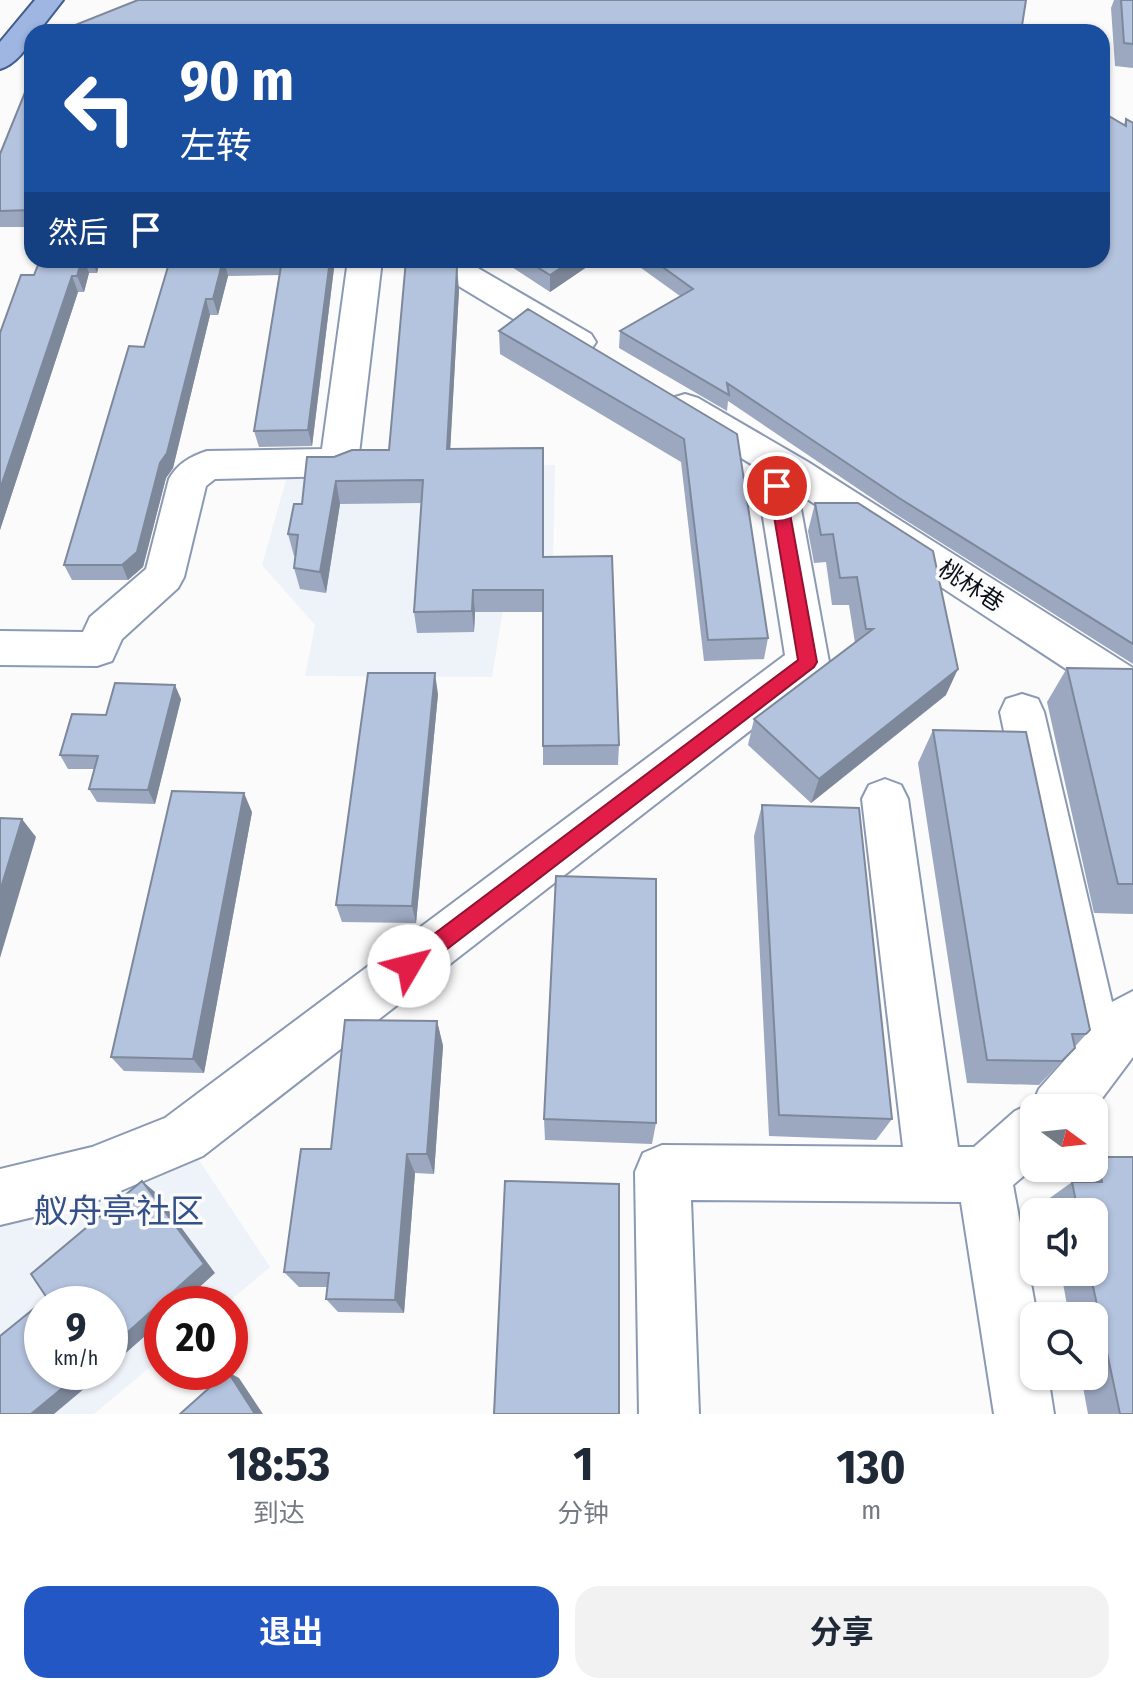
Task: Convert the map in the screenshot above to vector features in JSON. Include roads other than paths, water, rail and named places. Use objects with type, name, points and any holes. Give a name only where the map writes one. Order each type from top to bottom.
[{"type":"main road","points":[[12,43],[22,0]]},
{"type":"main road","points":[[28,24],[49,0]]},
{"type":"street","points":[[0,648],[97,649],[105,629],[164,577],[188,479],[207,465],[339,462],[364,268]]},
{"type":"street","points":[[453,268],[610,361]]},
{"type":"street","name":"桃林巷","points":[[649,385],[794,472],[1133,690]]},
{"type":"street","points":[[0,1197],[92,1175],[184,1137],[808,662],[777,486],[794,472]]},
{"type":"street","points":[[1022,712],[1099,1060]]},
{"type":"street","points":[[885,799],[959,1175],[1024,1414]]},
{"type":"street","points":[[1070,1094],[1133,1016]]},
{"type":"street","points":[[669,1414],[662,1172],[959,1175],[1020,1138]]},
{"type":"district","name":"舣舟亭社区","points":[[119,1211]]}]
